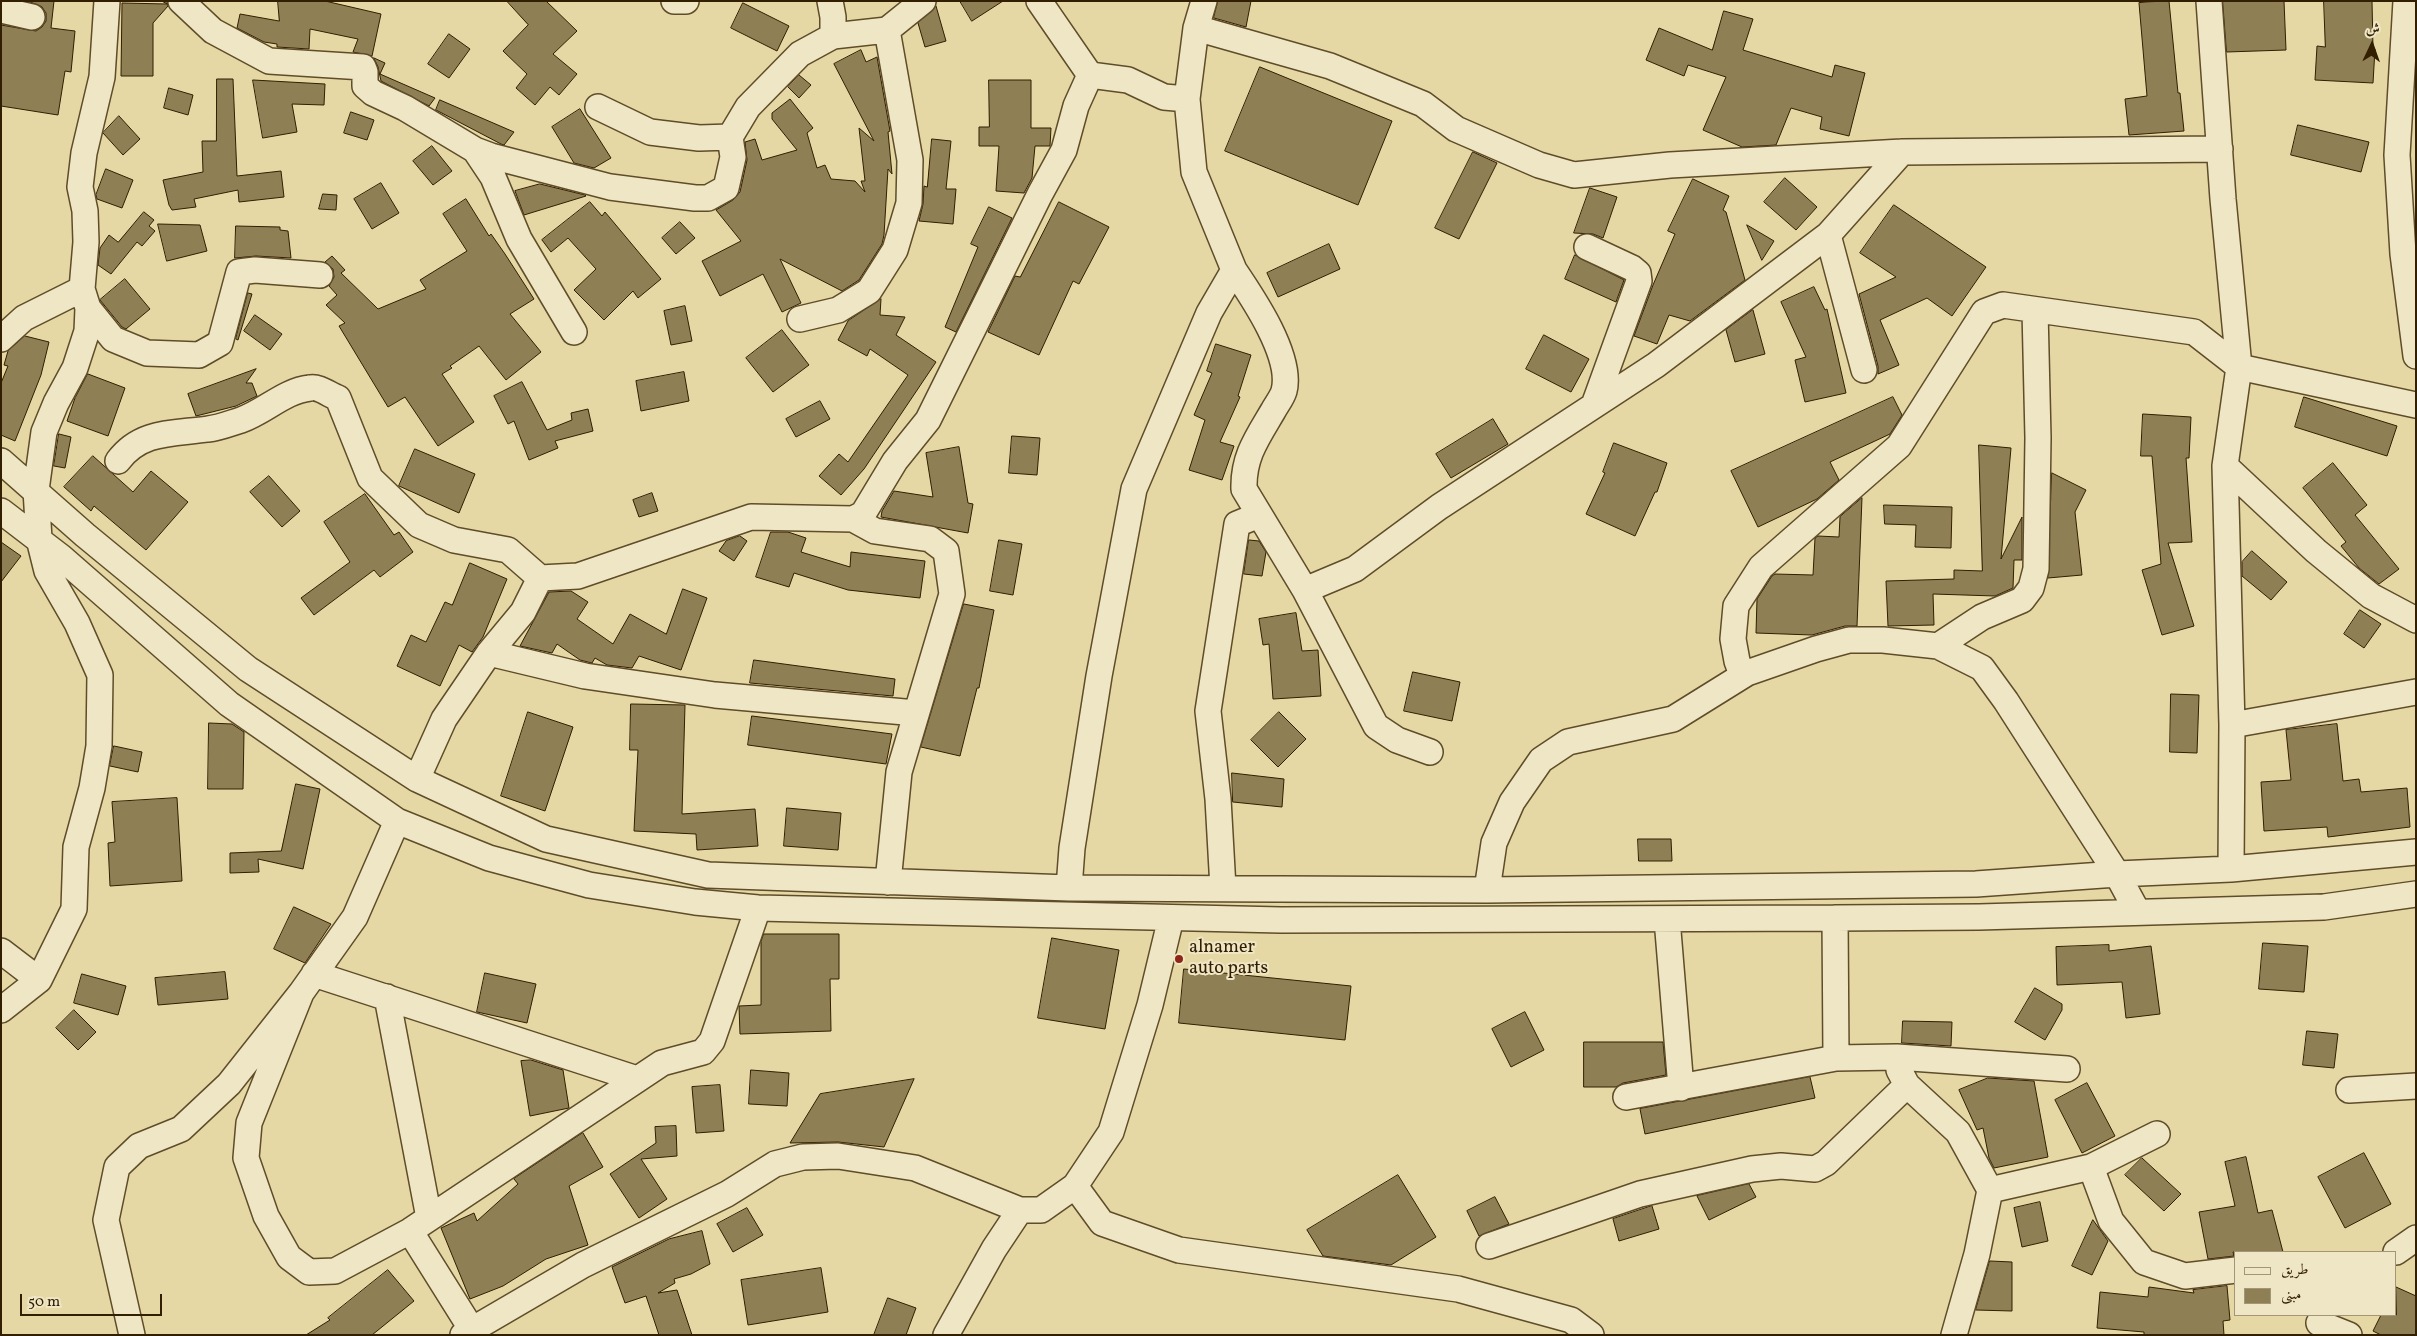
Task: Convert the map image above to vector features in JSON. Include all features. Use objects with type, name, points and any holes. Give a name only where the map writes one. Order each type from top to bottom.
[{"type":"street","points":[[1,1010],[39,980],[74,908],[76,847],[92,788],[99,746],[100,675],[77,623],[47,571],[39,539],[36,490],[44,432],[56,403],[75,368],[87,331],[85,211],[80,187],[84,153],[102,77],[107,1]]},
{"type":"street","points":[[181,1],[213,31],[269,61],[363,68],[366,72],[365,86],[373,93],[405,108],[475,150],[610,188],[708,198],[726,188],[733,157],[730,137],[748,107],[800,54],[833,36],[887,30],[922,1]]},
{"type":"street","points":[[674,1],[686,1]]},
{"type":"street","points":[[830,1],[833,17],[833,36]]},
{"type":"street","points":[[1039,1],[1090,74],[1128,80],[1164,97],[1187,99]]},
{"type":"street","points":[[1204,1],[1196,28],[1187,99],[1194,172],[1234,270],[1260,309],[1284,364],[1284,392],[1251,448],[1244,471],[1244,489],[1305,590],[1376,726],[1397,740],[1430,752]]},
{"type":"street","points":[[2209,1],[2239,367],[2224,466],[2232,725],[2231,869]]},
{"type":"street","points":[[2406,1],[2397,155],[2408,202],[2403,254],[2416,356]]},
{"type":"street","points":[[1,10],[32,16]]},
{"type":"street","points":[[1196,28],[1330,66],[1423,104],[1456,129],[1539,165],[1574,175],[1670,165],[1902,152],[2220,149]]},
{"type":"street","points":[[800,319],[838,310],[869,291],[895,250],[909,203],[910,160],[887,30]]},
{"type":"street","points":[[853,519],[863,514],[895,461],[928,420],[1040,194],[1064,150],[1076,106],[1090,74]]},
{"type":"street","points":[[598,107],[650,132],[699,138],[730,137]]},
{"type":"street","points":[[475,150],[493,177],[518,239],[574,332]]},
{"type":"street","points":[[1305,590],[1355,569],[1439,507],[1656,364],[1828,235],[1902,152]]},
{"type":"street","points":[[1828,235],[1864,370]]},
{"type":"street","points":[[1587,247],[1632,268],[1638,273],[1639,281],[1594,405]]},
{"type":"street","points":[[85,298],[113,340],[148,353],[199,355],[220,344],[239,272],[256,270],[320,275]]},
{"type":"street","points":[[1069,888],[1072,848],[1100,676],[1134,489],[1208,313],[1234,270]]},
{"type":"street","points":[[1,338],[24,318],[85,298]]},
{"type":"street","points":[[1747,673],[1740,669],[1736,654],[1734,639],[1736,606],[1761,567],[1899,446],[1984,312],[2003,304],[2194,332],[2239,367],[2416,405]]},
{"type":"street","points":[[1938,646],[1982,617],[2022,600],[2031,588],[2036,570],[2038,438],[2035,310]]},
{"type":"street","points":[[118,461],[129,447],[171,431],[209,429],[242,419],[268,408],[292,391],[313,387],[338,398],[370,478],[419,525],[454,540],[508,550],[540,578],[578,576],[751,517],[853,519],[875,531],[930,539],[946,551],[952,594],[899,772],[888,882]]},
{"type":"street","points":[[1,461],[85,535],[248,669],[417,779],[546,839],[708,875],[1069,888],[1487,890],[1976,884],[2117,874],[2231,869],[2416,852]]},
{"type":"street","points":[[2224,466],[2316,550],[2370,596],[2416,620]]},
{"type":"street","points":[[1,511],[39,539],[229,704],[397,821],[489,858],[589,885],[695,902],[758,908],[1281,920],[1667,919],[1979,917],[2136,910],[2324,907],[2416,894]]},
{"type":"street","points":[[1223,888],[1218,799],[1208,711],[1237,524],[1259,515]]},
{"type":"street","points":[[417,779],[444,719],[489,653],[523,612],[540,578]]},
{"type":"street","points":[[1487,890],[1494,843],[1512,802],[1541,760],[1568,742],[1673,719],[1747,673],[1816,648],[1849,640],[1884,640],[1938,646],[1982,668],[2006,701],[2117,874],[2136,910]]},
{"type":"street","points":[[489,653],[585,676],[715,695],[916,713]]},
{"type":"street","points":[[2232,725],[2416,692]]},
{"type":"street","points":[[132,1335],[106,1220],[117,1167],[139,1146],[181,1129],[229,1084],[308,983],[355,917],[397,821]]},
{"type":"street","points":[[1281,888],[1281,920]]},
{"type":"street","points":[[308,983],[248,1123],[246,1158],[266,1216],[289,1257],[309,1272],[335,1271],[419,1225],[662,1063],[703,1052],[712,1041],[758,908]]},
{"type":"street","points":[[387,998],[419,1225],[467,1332],[583,1265],[727,1194],[775,1164],[803,1157],[838,1156],[915,1168],[1020,1210],[1041,1210],[1075,1186],[1111,1132],[1150,1005],[1171,918]]},
{"type":"street","points":[[1835,918],[1836,1058]]},
{"type":"street","points":[[1667,919],[1681,1088]]},
{"type":"street","points":[[1,951],[39,980]]},
{"type":"street","points":[[308,983],[387,998],[637,1079]]},
{"type":"street","points":[[1897,1057],[1899,1072],[1906,1085],[1958,1132],[1990,1190],[1977,1254],[1954,1335]]},
{"type":"street","points":[[1626,1097],[1836,1058],[1897,1057],[2067,1069]]},
{"type":"street","points":[[1489,1246],[1640,1194],[1752,1169],[1781,1166],[1815,1169],[1826,1163],[1906,1085]]},
{"type":"street","points":[[2349,1090],[2416,1086]]},
{"type":"street","points":[[1990,1190],[2091,1167],[2157,1134]]},
{"type":"street","points":[[2091,1167],[2111,1221],[2144,1262],[2185,1276],[2234,1270]]},
{"type":"street","points":[[1075,1186],[1102,1223],[1179,1250],[1458,1289],[1571,1320],[1591,1335]]},
{"type":"street","points":[[946,1335],[994,1249],[1020,1210]]},
{"type":"street","points":[[2320,1324],[2349,1335]]},
{"type":"building","points":[[28,1],[54,1],[51,28],[75,31],[71,72],[65,71],[58,115],[1,106],[1,25],[36,31],[46,21],[46,13],[42,7]]},
{"type":"building","points":[[162,1],[167,1],[168,6],[153,23],[153,76],[121,76],[122,3],[167,4]]},
{"type":"building","points":[[278,1],[325,1],[381,14],[372,56],[353,52],[358,39],[310,29],[309,49],[277,47],[277,44],[264,42],[237,28],[240,14],[279,21]]},
{"type":"building","points":[[507,1],[546,1],[577,31],[553,54],[577,74],[559,95],[550,87],[535,105],[516,88],[527,74],[503,51],[528,25]]},
{"type":"building","points":[[960,1],[1003,1],[972,21]]},
{"type":"building","points":[[1218,1],[1251,1],[1246,27],[1214,18]]},
{"type":"building","points":[[2169,1],[2178,93],[2180,93],[2184,131],[2129,135],[2125,99],[2147,96],[2139,3]]},
{"type":"building","points":[[2223,1],[2284,1],[2286,50],[2227,52]]},
{"type":"building","points":[[2324,1],[2372,1],[2373,49],[2375,49],[2373,83],[2315,80],[2317,46],[2325,47]]},
{"type":"building","points":[[743,3],[789,26],[777,51],[731,28]]},
{"type":"building","points":[[936,6],[946,41],[925,47],[918,23]]},
{"type":"building","points":[[1724,11],[1753,19],[1743,50],[1832,77],[1835,65],[1865,73],[1849,136],[1820,129],[1822,117],[1791,108],[1776,145],[1742,147],[1703,130],[1726,77],[1688,65],[1684,76],[1646,60],[1659,28],[1712,50]]},
{"type":"building","points":[[449,34],[470,49],[449,78],[428,64]]},
{"type":"building","points":[[861,50],[866,62],[877,57],[890,131],[888,132],[892,174],[888,169],[882,244],[859,280],[842,291],[780,259],[801,303],[782,312],[763,274],[720,296],[702,261],[741,241],[716,210],[733,200],[740,192],[747,160],[745,142],[755,139],[762,160],[797,150],[772,119],[772,113],[790,99],[813,128],[807,133],[817,168],[825,165],[831,179],[855,181],[865,192],[861,181],[865,181],[859,128],[874,141],[834,64]]},
{"type":"building","points":[[374,58],[385,63],[380,74],[435,98],[429,106],[381,81]]},
{"type":"building","points":[[1260,67],[1392,121],[1358,205],[1225,151]]},
{"type":"building","points":[[799,75],[811,85],[799,98],[788,87]]},
{"type":"building","points":[[217,79],[233,79],[237,176],[281,171],[284,197],[239,202],[238,190],[194,199],[196,207],[172,210],[163,180],[203,172],[202,141],[216,141]]},
{"type":"building","points":[[253,80],[325,84],[324,105],[292,104],[297,132],[263,138]]},
{"type":"building","points":[[989,80],[1031,80],[1031,128],[1051,128],[1050,146],[1035,146],[1032,178],[1024,193],[996,191],[999,146],[979,146],[979,127],[989,127]]},
{"type":"building","points":[[169,88],[193,95],[188,115],[164,108]]},
{"type":"building","points":[[440,100],[514,132],[504,145],[501,144],[436,110]]},
{"type":"building","points":[[580,109],[611,158],[594,168],[574,163],[552,127]]},
{"type":"building","points":[[351,112],[374,120],[367,140],[344,133]]},
{"type":"building","points":[[119,116],[140,139],[123,155],[103,133]]},
{"type":"building","points":[[2298,125],[2369,142],[2361,172],[2291,155]]},
{"type":"building","points":[[932,139],[951,141],[946,189],[956,189],[953,224],[919,221],[923,204],[924,186],[927,187]]},
{"type":"building","points":[[432,146],[452,171],[433,185],[413,161]]},
{"type":"building","points":[[1473,152],[1497,163],[1459,239],[1435,228]]},
{"type":"building","points":[[106,169],[133,180],[122,208],[97,199],[96,195]]},
{"type":"building","points":[[1785,178],[1817,207],[1796,230],[1764,202]]},
{"type":"building","points":[[1693,179],[1729,196],[1723,210],[1726,212],[1745,280],[1690,321],[1669,315],[1657,344],[1634,336],[1675,234],[1668,231]]},
{"type":"building","points":[[381,183],[399,213],[372,229],[354,199]]},
{"type":"building","points":[[540,184],[586,196],[524,215],[515,191]]},
{"type":"building","points":[[1590,188],[1617,197],[1603,238],[1593,234],[1574,233]]},
{"type":"building","points":[[323,194],[337,195],[336,210],[319,209]]},
{"type":"building","points":[[466,199],[489,236],[491,234],[534,299],[510,314],[541,352],[506,380],[479,346],[450,366],[452,368],[442,374],[474,422],[438,446],[405,397],[388,407],[339,326],[345,323],[326,305],[337,295],[329,286],[334,277],[333,269],[325,262],[332,256],[345,270],[341,273],[378,309],[426,289],[420,280],[467,251],[443,214]]},
{"type":"building","points":[[590,202],[602,216],[605,212],[661,279],[638,298],[633,291],[604,320],[574,290],[596,269],[568,238],[551,252],[542,240]]},
{"type":"building","points":[[1059,202],[1109,227],[1079,284],[1073,281],[1039,355],[988,332],[1015,276],[1020,277]]},
{"type":"building","points":[[1894,205],[1986,267],[1952,316],[1927,298],[1880,320],[1899,365],[1878,374],[1878,366],[1859,294],[1896,277],[1860,253]]},
{"type":"building","points":[[989,207],[1012,218],[956,332],[945,327],[978,247],[971,244]]},
{"type":"building","points":[[144,212],[154,220],[149,226],[155,231],[142,246],[137,242],[111,274],[98,265],[100,248],[109,235],[118,242]]},
{"type":"building","points":[[680,222],[695,238],[676,254],[662,238]]},
{"type":"building","points":[[158,224],[200,225],[207,251],[167,261]]},
{"type":"building","points":[[1747,225],[1774,241],[1762,260]]},
{"type":"building","points":[[236,226],[280,227],[280,230],[288,231],[291,258],[256,256],[235,258]]},
{"type":"building","points":[[1329,244],[1340,269],[1278,297],[1267,273]]},
{"type":"building","points":[[1575,255],[1624,280],[1616,302],[1565,279]]},
{"type":"building","points":[[125,279],[150,309],[126,329],[122,327],[100,300]]},
{"type":"building","points":[[1814,287],[1825,310],[1827,309],[1846,393],[1805,402],[1795,360],[1806,357],[1781,302]]},
{"type":"building","points":[[248,293],[252,294],[238,340],[236,339]]},
{"type":"building","points":[[881,299],[880,315],[905,317],[896,335],[936,362],[864,469],[841,495],[819,476],[839,454],[848,462],[908,375],[870,349],[867,356],[838,340],[848,321]]},
{"type":"building","points":[[685,306],[692,341],[671,345],[664,311]]},
{"type":"building","points":[[1753,310],[1765,354],[1735,362],[1726,330]]},
{"type":"building","points":[[255,315],[282,334],[270,350],[244,331]]},
{"type":"building","points":[[782,330],[809,365],[773,392],[746,358]]},
{"type":"building","points":[[1544,335],[1589,359],[1571,392],[1526,369]]},
{"type":"building","points":[[25,336],[49,342],[41,375],[15,441],[1,435],[1,383],[8,366],[4,365],[8,351]]},
{"type":"building","points":[[1216,344],[1251,355],[1238,396],[1240,397],[1220,442],[1234,446],[1222,480],[1189,470],[1205,420],[1194,415],[1212,373],[1207,371]]},
{"type":"building","points":[[256,369],[246,383],[252,383],[257,396],[236,406],[196,416],[188,394]]},
{"type":"building","points":[[684,372],[689,401],[641,411],[636,381]]},
{"type":"building","points":[[88,374],[125,388],[108,436],[67,421],[75,398]]},
{"type":"building","points":[[522,382],[547,430],[572,420],[571,413],[588,409],[593,431],[555,441],[558,448],[529,460],[514,421],[508,424],[494,396]]},
{"type":"building","points":[[1893,397],[1902,415],[1890,434],[1830,462],[1839,480],[1817,499],[1758,527],[1731,471]]},
{"type":"building","points":[[2304,397],[2397,426],[2387,456],[2295,427]]},
{"type":"building","points":[[820,401],[830,419],[796,437],[786,419]]},
{"type":"building","points":[[2143,414],[2191,417],[2189,458],[2186,458],[2192,542],[2168,543],[2194,626],[2162,635],[2142,570],[2161,564],[2152,456],[2141,456]]},
{"type":"building","points":[[1493,419],[1508,444],[1451,478],[1436,454]]},
{"type":"building","points":[[59,434],[71,437],[65,468],[54,466]]},
{"type":"building","points":[[1012,436],[1040,438],[1037,475],[1009,473]]},
{"type":"building","points":[[1614,443],[1667,463],[1657,492],[1655,492],[1635,536],[1586,514],[1605,473],[1603,472]]},
{"type":"building","points":[[1979,445],[2011,448],[2001,559],[2022,517],[2022,560],[2014,560],[2013,588],[1995,596],[1933,594],[1934,625],[1888,626],[1886,581],[1954,579],[1954,570],[1982,571]]},
{"type":"building","points":[[959,447],[968,503],[973,504],[968,533],[881,517],[882,511],[894,491],[933,497],[926,453]]},
{"type":"building","points":[[415,449],[475,474],[459,513],[399,486]]},
{"type":"building","points":[[93,456],[133,492],[151,471],[188,502],[146,550],[94,506],[91,511],[64,487]]},
{"type":"building","points":[[2333,463],[2367,505],[2355,515],[2399,569],[2379,584],[2359,568],[2341,546],[2346,542],[2303,488]]},
{"type":"building","points":[[2052,473],[2086,490],[2075,512],[2082,575],[2048,578]]},
{"type":"building","points":[[269,476],[300,511],[282,527],[250,492]]},
{"type":"building","points":[[652,493],[658,511],[639,517],[633,500]]},
{"type":"building","points":[[365,494],[394,535],[399,532],[413,552],[380,577],[374,570],[314,615],[301,598],[350,562],[324,522]]},
{"type":"building","points":[[1862,498],[1857,626],[1845,626],[1812,635],[1756,633],[1757,599],[1772,576],[1775,574],[1813,575],[1815,538],[1818,536],[1839,537],[1840,517]]},
{"type":"building","points":[[1884,505],[1952,507],[1951,548],[1915,547],[1916,525],[1885,524]]},
{"type":"building","points":[[771,532],[788,532],[806,538],[801,552],[850,567],[851,552],[925,561],[920,598],[848,590],[794,573],[789,587],[756,577]]},
{"type":"building","points":[[740,536],[747,541],[734,561],[719,551],[726,541]]},
{"type":"building","points":[[999,540],[1022,544],[1013,595],[990,591]]},
{"type":"building","points":[[1249,540],[1259,541],[1266,552],[1262,576],[1244,574]]},
{"type":"building","points":[[1,542],[21,556],[1,582]]},
{"type":"building","points":[[2252,551],[2287,582],[2271,600],[2242,576],[2242,562]]},
{"type":"building","points":[[470,563],[507,579],[483,637],[472,652],[459,645],[440,686],[397,666],[411,635],[426,642],[445,602],[452,605]]},
{"type":"building","points":[[683,589],[707,598],[681,670],[639,656],[632,668],[607,665],[595,658],[592,663],[580,660],[557,644],[552,653],[520,646],[549,592],[571,591],[588,602],[577,619],[613,644],[630,614],[666,634]]},
{"type":"building","points":[[964,604],[994,610],[979,688],[977,688],[960,756],[921,747]]},
{"type":"building","points":[[2360,610],[2381,624],[2364,648],[2344,634]]},
{"type":"building","points":[[1296,613],[1302,651],[1318,650],[1321,696],[1273,699],[1269,644],[1263,645],[1259,619]]},
{"type":"building","points":[[754,660],[895,679],[893,696],[750,683]]},
{"type":"building","points":[[1413,672],[1460,682],[1452,721],[1404,711]]},
{"type":"building","points":[[2171,694],[2199,695],[2197,753],[2170,752]]},
{"type":"building","points":[[631,704],[685,705],[682,814],[755,809],[758,846],[697,850],[696,834],[634,831],[638,750],[630,750]]},
{"type":"building","points":[[528,712],[573,727],[545,811],[501,796]]},
{"type":"building","points":[[1279,712],[1306,739],[1278,767],[1251,740]]},
{"type":"building","points":[[752,716],[892,734],[886,764],[748,745]]},
{"type":"building","points":[[209,723],[232,724],[244,732],[243,789],[208,789]]},
{"type":"building","points":[[2337,724],[2343,781],[2359,779],[2361,792],[2407,788],[2410,827],[2328,837],[2327,827],[2264,831],[2261,782],[2291,780],[2286,730]]},
{"type":"building","points":[[114,746],[142,752],[138,772],[110,766]]},
{"type":"building","points":[[1232,773],[1284,779],[1282,807],[1233,802]]},
{"type":"building","points":[[296,784],[320,789],[303,869],[258,859],[259,872],[230,873],[230,853],[281,851]]},
{"type":"building","points":[[177,798],[182,881],[110,886],[108,843],[115,842],[112,802]]},
{"type":"building","points":[[787,808],[841,813],[838,850],[784,846]]},
{"type":"building","points":[[1638,839],[1671,839],[1672,861],[1639,861]]},
{"type":"building","points":[[294,907],[331,924],[305,963],[274,949]]},
{"type":"building","points":[[764,934],[839,934],[839,979],[830,979],[831,1031],[740,1034],[739,1006],[761,1005],[761,942]]},
{"type":"building","points":[[1052,938],[1119,950],[1105,1029],[1038,1018]]},
{"type":"building","points":[[2263,943],[2308,946],[2304,992],[2259,989]]},
{"type":"building","points":[[2109,945],[2109,951],[2151,946],[2160,1014],[2126,1018],[2122,982],[2057,985],[2056,947]]},
{"type":"building","points":[[1184,969],[1351,986],[1345,1040],[1179,1023]]},
{"type":"building","points":[[225,972],[228,999],[158,1005],[155,978]]},
{"type":"building","points":[[485,973],[536,984],[527,1023],[477,1012]]},
{"type":"building","points":[[82,974],[126,986],[118,1015],[74,1003]]},
{"type":"building","points":[[2035,988],[2062,1004],[2062,1010],[2045,1040],[2015,1022]]},
{"type":"building","points":[[74,1010],[96,1032],[78,1050],[56,1028]]},
{"type":"building","points":[[1525,1012],[1544,1050],[1511,1067],[1492,1029]]},
{"type":"building","points":[[1903,1021],[1952,1022],[1951,1046],[1902,1043]]},
{"type":"building","points":[[2307,1031],[2338,1034],[2334,1068],[2303,1065]]},
{"type":"building","points":[[1584,1042],[1663,1042],[1666,1075],[1623,1083],[1616,1087],[1584,1087]]},
{"type":"building","points":[[531,1060],[563,1070],[569,1108],[530,1116],[521,1061]]},
{"type":"building","points":[[751,1070],[789,1073],[787,1106],[749,1104]]},
{"type":"building","points":[[1810,1077],[1815,1098],[1645,1134],[1640,1109]]},
{"type":"building","points":[[1988,1078],[2034,1081],[2048,1157],[1994,1168],[1989,1158],[1983,1128],[1977,1130],[1959,1090]]},
{"type":"building","points":[[914,1079],[884,1147],[838,1142],[790,1143],[820,1094]]},
{"type":"building","points":[[2087,1083],[2115,1136],[2082,1153],[2055,1100]]},
{"type":"building","points":[[720,1085],[724,1131],[696,1133],[692,1087]]},
{"type":"building","points":[[676,1126],[677,1156],[641,1159],[667,1199],[639,1218],[610,1174],[656,1143],[655,1127]]},
{"type":"building","points":[[583,1133],[603,1167],[569,1186],[588,1245],[546,1259],[503,1286],[470,1299],[441,1228],[474,1213],[477,1221],[518,1184],[514,1179]]},
{"type":"building","points":[[2364,1153],[2391,1204],[2345,1228],[2318,1177]]},
{"type":"building","points":[[2246,1157],[2258,1213],[2272,1210],[2283,1251],[2234,1251],[2234,1256],[2208,1259],[2199,1212],[2235,1206],[2225,1162]]},
{"type":"building","points":[[2142,1158],[2181,1194],[2164,1211],[2125,1175]]},
{"type":"building","points":[[1398,1175],[1436,1237],[1391,1265],[1323,1256],[1307,1230]]},
{"type":"building","points":[[1749,1184],[1756,1197],[1709,1220],[1697,1196]]},
{"type":"building","points":[[1495,1197],[1509,1224],[1479,1236],[1467,1211]]},
{"type":"building","points":[[2040,1202],[2048,1241],[2022,1247],[2014,1208]]},
{"type":"building","points":[[1652,1206],[1659,1229],[1619,1241],[1613,1219]]},
{"type":"building","points":[[747,1208],[763,1235],[733,1252],[717,1224]]},
{"type":"building","points":[[2093,1220],[2108,1241],[2092,1275],[2072,1266]]},
{"type":"building","points":[[702,1231],[710,1264],[691,1274],[674,1279],[675,1283],[658,1293],[677,1290],[692,1335],[659,1335],[646,1296],[625,1303],[612,1267],[669,1239]]},
{"type":"building","points":[[1990,1261],[2012,1262],[2012,1311],[1976,1310]]},
{"type":"building","points":[[821,1268],[828,1312],[748,1325],[741,1280]]},
{"type":"building","points":[[388,1270],[414,1301],[372,1335],[306,1335],[330,1320],[328,1318]]},
{"type":"building","points":[[2227,1286],[2230,1320],[2223,1321],[2224,1335],[2144,1335],[2144,1332],[2097,1328],[2100,1292],[2148,1297],[2149,1287],[2194,1293],[2193,1290]]},
{"type":"building","points":[[2397,1287],[2416,1296],[2416,1335],[2381,1335],[2373,1331],[2380,1316],[2397,1316]]},
{"type":"building","points":[[888,1298],[916,1308],[906,1335],[874,1335]]},
{"type":"place","name":"alnamer auto parts","points":[[1179,959]]}]
